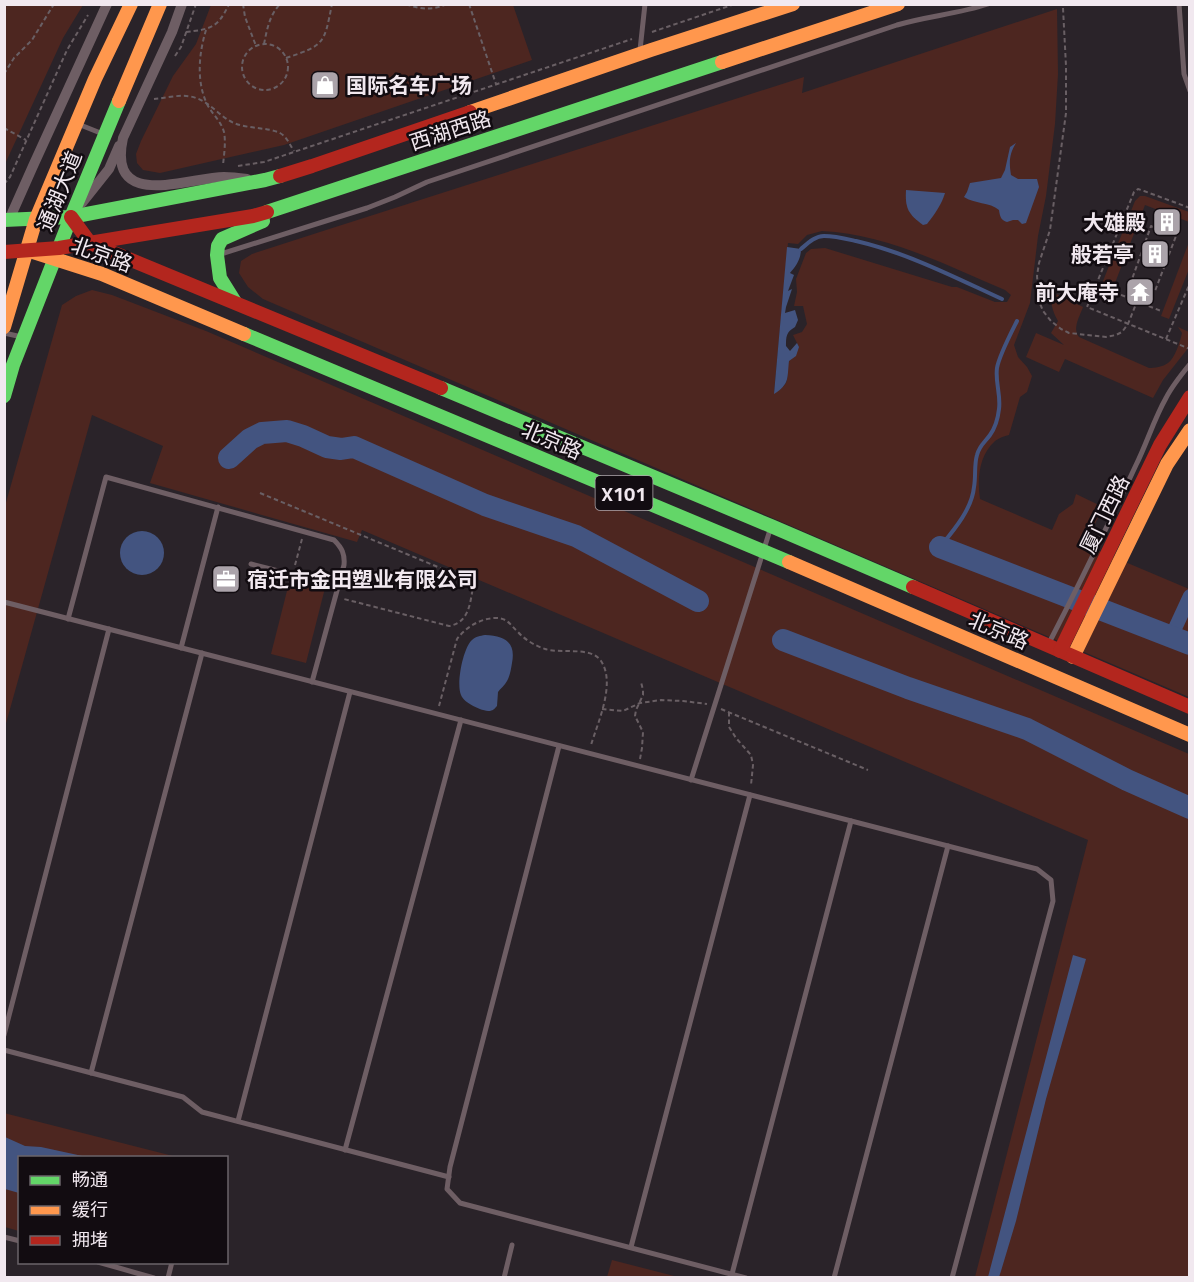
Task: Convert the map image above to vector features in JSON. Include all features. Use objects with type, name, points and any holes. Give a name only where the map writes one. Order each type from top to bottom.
[{"type":"main road","name":"通湖大道","points":[[4,327],[36,219],[95,79],[131,4]]},
{"type":"main road","name":"通湖大道","points":[[4,396],[13,365],[56,254],[160,4]]},
{"type":"main road","name":"西湖西路","points":[[7,220],[71,217],[265,180],[793,4]]},
{"type":"main road","name":"西湖西路","points":[[4,252],[27,250],[56,254],[90,243],[253,216],[898,4]]},
{"type":"main road","points":[[235,302],[220,278],[217,255],[222,239],[269,218],[293,204]]},
{"type":"main road","name":"北京路","points":[[71,217],[90,243],[771,526],[1190,707]]},
{"type":"main road","name":"北京路","points":[[56,254],[763,551],[1190,735]]},
{"type":"main road","name":"厦门西路","points":[[1060,651],[1077,616],[1092,573],[1160,445],[1190,397]]},
{"type":"main road","name":"厦门西路","points":[[1077,616],[1111,582],[1167,464],[1190,430]]},
{"type":"street","points":[[7,220],[107,4]]},
{"type":"street","points":[[71,217],[109,169],[172,32],[182,4]]},
{"type":"street","points":[[123,138],[120,151],[123,171],[132,180],[142,184],[156,186],[224,177],[265,180]]},
{"type":"lane","points":[[639,55],[645,4]]},
{"type":"lane","points":[[217,255],[367,208],[427,182],[897,25],[988,4]]},
{"type":"lane","points":[[1179,4],[1184,74],[1190,91]]},
{"type":"lane","points":[[76,124],[104,135]]},
{"type":"lane","points":[[4,333],[23,338]]},
{"type":"lane","points":[[1092,573],[1158,412],[1190,364]]},
{"type":"lane","points":[[68,619],[105,477],[304,531],[334,540],[342,547],[344,565],[312,682]]},
{"type":"lane","points":[[181,648],[218,507]]},
{"type":"lane","points":[[691,780],[771,526]]},
{"type":"lane","points":[[251,564],[338,586]]},
{"type":"lane","points":[[4,602],[1037,869],[1051,880],[1053,901],[952,1278]]},
{"type":"lane","points":[[1060,651],[1077,616]]},
{"type":"lane","points":[[4,1035],[109,629]]},
{"type":"lane","points":[[91,1073],[202,653]]},
{"type":"lane","points":[[238,1121],[350,692]]},
{"type":"lane","points":[[345,1150],[461,720]]},
{"type":"lane","points":[[559,746],[447,1189],[460,1203],[746,1278]]},
{"type":"lane","points":[[631,1247],[750,795]]},
{"type":"lane","points":[[732,1274],[851,821]]},
{"type":"lane","points":[[834,1278],[948,846]]},
{"type":"lane","points":[[4,1050],[183,1097],[202,1112],[449,1177]]},
{"type":"lane","points":[[504,1278],[512,1245]]},
{"type":"lane","points":[[103,1264],[154,1278]]},
{"type":"path","points":[[4,74],[14,58],[32,40],[54,4]]},
{"type":"path","points":[[175,56],[181,47],[196,4]]},
{"type":"path","points":[[186,32],[206,30],[215,26],[229,4]]},
{"type":"path","points":[[243,4],[245,17],[256,46]]},
{"type":"path","points":[[264,44],[267,28],[280,4]]},
{"type":"path","points":[[286,57],[311,50],[320,44],[327,29],[332,4]]},
{"type":"path","points":[[406,4],[425,9],[436,9],[448,4]]},
{"type":"path","points":[[469,4],[496,84]]},
{"type":"path","points":[[235,166],[264,162],[735,4]]},
{"type":"path","points":[[1063,8],[1066,113],[1050,230],[1037,276],[1039,301],[1051,321],[1069,333],[1106,337],[1122,332],[1128,324],[1137,300]]},
{"type":"path","points":[[4,184],[10,177],[67,50],[91,10]]},
{"type":"path","points":[[206,30],[201,52],[201,84],[207,104],[225,134],[223,168]]},
{"type":"path","points":[[264,44],[277,47],[286,57],[288,65],[288,72],[280,84],[267,90],[252,85],[243,72],[245,57],[249,51],[264,44]]},
{"type":"path","points":[[148,100],[188,96],[197,98],[237,125],[279,133],[287,138],[294,152]]},
{"type":"path","points":[[4,128],[26,140]]},
{"type":"path","points":[[1190,208],[1137,189],[1087,307],[1190,349]]},
{"type":"path","points":[[1151,226],[1176,236],[1155,291],[1142,287],[1131,282],[1151,226]]},
{"type":"path","points":[[1166,339],[1190,283]]},
{"type":"path","points":[[1114,292],[1161,311]]},
{"type":"path","points":[[260,493],[474,582],[467,614],[457,625],[449,626],[335,597]]},
{"type":"path","points":[[292,574],[304,531]]},
{"type":"path","points":[[437,714],[457,639],[476,623],[495,618],[506,619],[518,632],[538,647],[550,651],[591,653],[601,659],[608,683],[589,753]]},
{"type":"path","points":[[639,766],[643,732],[635,716],[643,695],[641,682]]},
{"type":"path","points":[[602,709],[623,711],[640,703],[661,700],[714,706],[868,770]]},
{"type":"path","points":[[729,712],[729,727],[751,755],[753,765],[750,795]]},
{"type":"shaded area","points":[[5,4],[83,5],[63,38],[5,164]]},
{"type":"shaded area","name":"国际名车广场","points":[[211,5],[513,5],[532,60],[284,145],[160,173],[143,170],[137,163],[136,154],[141,141],[173,76],[196,44]]},
{"type":"shaded area","points":[[1057,9],[1058,74],[1055,124],[1046,196],[1038,236],[1030,303],[1014,345],[1018,357],[1032,376],[1027,392],[1020,397],[1009,435],[995,441],[982,460],[979,476],[980,499],[1052,530],[1059,514],[1073,504],[1076,494],[1103,507],[1085,545],[1189,589],[1189,697],[263,299],[248,287],[239,273],[241,261],[252,254],[804,77],[802,93]],"holes":[[[822,231],[846,233],[915,252],[1005,290],[1011,295],[1007,302],[995,302],[957,287],[825,248],[811,249],[806,253],[796,279],[797,292],[794,306],[803,306],[807,324],[802,332],[793,335],[799,347],[790,359],[785,385],[774,393],[788,243],[798,244],[807,235]]]},
{"type":"shaded area","points":[[1140,196],[1189,212],[1189,222],[1145,205],[1110,296],[1099,291],[1135,201]]},
{"type":"shaded area","points":[[1189,242],[1189,269],[1169,319],[1161,316]]},
{"type":"shaded area","points":[[92,290],[112,295],[206,331],[1189,754],[1189,1277],[975,1277],[1088,840],[362,530],[357,542],[150,483],[163,446],[92,415],[5,727],[5,506],[62,305]]},
{"type":"shaded area","points":[[1050,291],[1083,307],[1076,326],[1079,337],[1149,368],[1164,365],[1173,357],[1182,333],[1178,327],[1189,332],[1189,347],[1163,380],[1153,398],[1065,359],[1059,372],[1026,357],[1036,333],[1064,345],[1051,333],[1058,321],[1052,307]]},
{"type":"shaded area","points":[[290,579],[325,588],[306,663],[271,654]]},
{"type":"shaded area","points":[[4,1113],[172,1156],[18,1156],[18,1231],[5,1227]]},
{"type":"shaded area","points":[[612,1260],[678,1277],[607,1277]]},
{"type":"water","points":[[1016,143],[1010,159],[1011,175],[1018,179],[1037,179],[1039,187],[1026,223],[1022,224],[1018,220],[1007,222],[1001,218],[999,210],[995,207],[964,197],[970,183],[1001,178],[1010,147]]},
{"type":"water","points":[[906,190],[945,193],[927,224],[923,225],[911,214],[906,202]]},
{"type":"water","points":[[787,247],[801,249],[798,262],[790,273],[794,275],[788,291],[792,289],[785,313],[795,310],[798,320],[787,335],[786,346],[790,351],[797,343],[799,347],[796,356],[789,361],[785,384],[774,394]]},
{"type":"water","points":[[142,531],[151,532],[158,537],[163,544],[163,562],[158,569],[151,574],[142,575],[133,574],[126,569],[121,562],[120,553],[121,544],[126,537],[133,532]]},
{"type":"water","points":[[485,635],[498,637],[508,642],[513,656],[509,677],[498,692],[497,706],[490,711],[469,704],[461,695],[460,690],[460,675],[466,650],[474,639]]},
{"type":"water","points":[[1073,955],[1086,959],[1001,1271],[999,1277],[988,1277]]},
{"type":"water","points":[[5,1137],[25,1146],[82,1156],[18,1156],[18,1193],[5,1189]]},
{"type":"waterway","points":[[801,249],[821,236],[856,241],[912,259],[1002,299]]},
{"type":"waterway","points":[[940,547],[961,519],[973,495],[978,452],[992,432],[998,416],[998,363],[1017,321]]},
{"type":"waterway","points":[[229,458],[250,439],[262,433],[287,431],[327,447],[341,449],[354,447],[485,505],[576,536],[698,601]]},
{"type":"waterway","points":[[940,547],[1190,644]]},
{"type":"waterway","points":[[1171,637],[1190,596]]},
{"type":"waterway","points":[[783,640],[908,688],[1027,729],[1127,780],[1190,808]]},
{"type":"traffic: fast","points":[[267,212],[722,62]]},
{"type":"traffic: fast","points":[[4,396],[13,365],[119,101]]},
{"type":"traffic: fast","points":[[4,220],[71,217],[280,176]]},
{"type":"traffic: fast","points":[[235,302],[220,278],[218,246],[222,239],[263,221]]},
{"type":"traffic: fast","points":[[244,334],[789,562]]},
{"type":"traffic: fast","points":[[441,388],[913,587]]},
{"type":"traffic: slow","points":[[4,327],[36,219],[95,79],[131,4]]},
{"type":"traffic: slow","points":[[119,101],[160,4]]},
{"type":"traffic: slow","points":[[470,112],[793,4]]},
{"type":"traffic: slow","points":[[722,62],[898,4]]},
{"type":"traffic: slow","points":[[27,250],[102,274],[244,334]]},
{"type":"traffic: slow","points":[[1073,657],[1167,464],[1190,430]]},
{"type":"traffic: slow","points":[[789,562],[1190,735]]},
{"type":"traffic: jam","points":[[280,176],[470,112]]},
{"type":"traffic: jam","points":[[4,252],[59,248],[267,212]]},
{"type":"traffic: jam","points":[[71,217],[90,243],[441,388]]},
{"type":"traffic: jam","points":[[1060,651],[1160,445],[1190,397]]},
{"type":"traffic: jam","points":[[913,587],[1190,707]]},
{"type":"place","name":"国际名车广场","points":[[325,85]]},
{"type":"place","name":"大雄殿","points":[[1167,222]]},
{"type":"place","name":"般若亭","points":[[1155,254]]},
{"type":"place","name":"前大庵寺","points":[[1140,292]]},
{"type":"place","name":"宿迁市金田塑业有限公司","points":[[226,579]]}]
